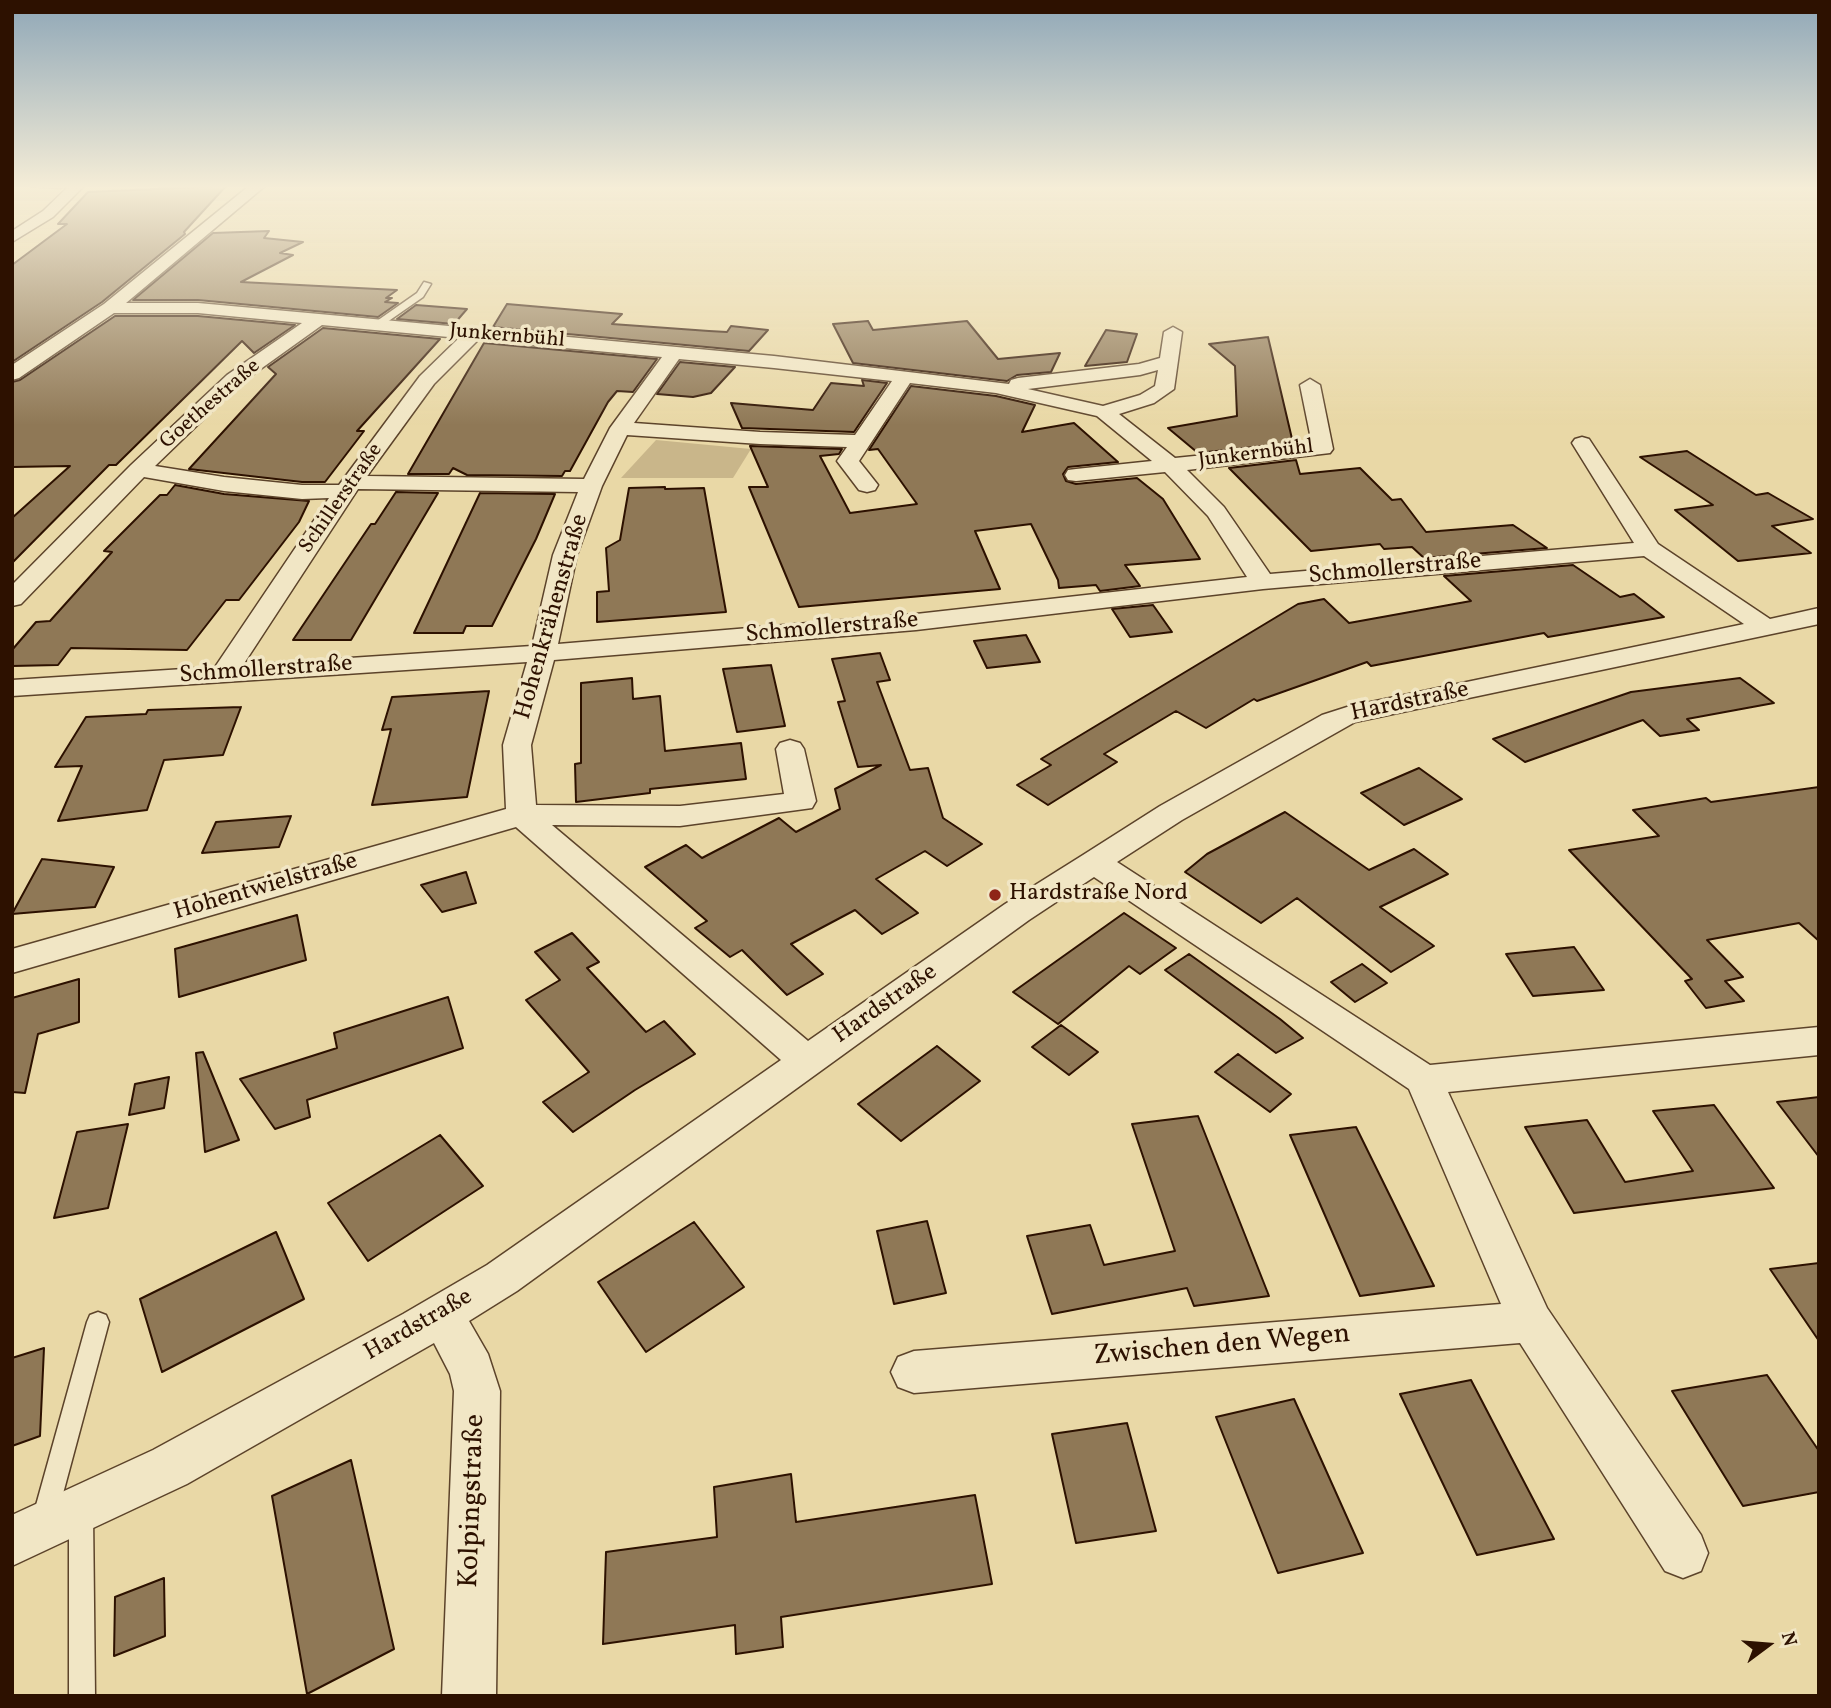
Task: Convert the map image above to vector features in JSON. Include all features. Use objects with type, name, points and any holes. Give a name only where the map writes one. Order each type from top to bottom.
[{"type":"street","points":[[12,374],[110,308],[161,266]]},
{"type":"street","name":"Junkernbühl","points":[[110,308],[198,308],[904,377],[996,387],[1104,412],[1169,464],[1216,512],[1263,582]]},
{"type":"street","name":"Goethestraße","points":[[12,599],[139,470],[234,379],[319,319]]},
{"type":"street","name":"Junkernbühl","points":[[1104,412],[1147,399],[1164,389],[1173,332]]},
{"type":"street","name":"Schillerstraße","points":[[224,673],[349,486],[427,380],[473,334]]},
{"type":"street","name":"Hohenkrähenstraße","points":[[521,815],[517,745],[565,555],[591,486],[621,428],[674,353]]},
{"type":"street","name":"Junkernbühl","points":[[996,387],[1139,369],[1168,361]]},
{"type":"street","points":[[867,485],[848,461],[904,377]]},
{"type":"street","name":"Junkernbühl","points":[[1076,475],[1323,450],[1310,385]]},
{"type":"street","points":[[621,428],[760,438],[859,441]]},
{"type":"street","points":[[1582,443],[1649,549],[1766,627]]},
{"type":"street","name":"Goethestraße","points":[[139,470],[276,489],[349,486],[591,486]]},
{"type":"street","name":"Schmollerstraße","points":[[12,688],[542,653],[916,622],[1263,582],[1649,549]]},
{"type":"street","name":"Hardstraße","points":[[27,1534],[170,1467],[502,1278],[1017,912],[1171,813],[1347,715],[1819,616]]},
{"type":"street","points":[[521,815],[680,816],[811,801],[790,749]]},
{"type":"street","points":[[521,815],[806,1061]]},
{"type":"street","name":"Hohentwielstraße","points":[[12,961],[521,815]]},
{"type":"street","points":[[1094,862],[1424,1080],[1531,1322],[1683,1553]]},
{"type":"street","points":[[1424,1080],[1819,1041]]},
{"type":"street","name":"Kolpingstraße","points":[[441,1314],[472,1369],[477,1391],[469,1696]]},
{"type":"street","name":"Zwischen den Wegen","points":[[914,1372],[1531,1322]]},
{"type":"lane","points":[[377,325],[420,295],[427,284]]},
{"type":"lane","points":[[27,1534],[97,1322]]},
{"type":"lane","points":[[81,1509],[82,1696]]},
{"type":"shaded area","points":[[656,440],[751,449],[733,478],[621,478]]},
{"type":"building","points":[[12,266],[146,266],[102,302],[12,362]]},
{"type":"building","points":[[174,266],[272,266],[241,282],[397,290],[386,298],[392,298],[385,302],[398,303],[378,317],[198,300],[133,300]]},
{"type":"building","points":[[507,304],[622,314],[612,324],[727,332],[731,326],[768,330],[749,351],[493,327]]},
{"type":"building","points":[[416,305],[467,309],[454,324],[397,319]]},
{"type":"building","points":[[115,316],[198,316],[295,325],[254,353],[242,341],[116,465],[109,465],[12,563],[12,518],[70,466],[12,467],[12,382],[20,380]]},
{"type":"building","points":[[868,321],[873,330],[967,321],[998,359],[1060,353],[1051,372],[1017,375],[1007,381],[853,363],[833,324]]},
{"type":"building","points":[[323,328],[440,339],[357,431],[364,431],[325,482],[302,482],[189,469],[276,374],[268,367]]},
{"type":"building","points":[[1106,330],[1137,334],[1127,362],[1085,366]]},
{"type":"building","points":[[1268,337],[1293,443],[1198,453],[1168,428],[1237,416],[1235,366],[1209,344]]},
{"type":"building","points":[[484,343],[657,359],[633,392],[617,391],[608,402],[570,471],[565,471],[562,476],[467,475],[453,468],[449,474],[408,474]]},
{"type":"building","points":[[680,362],[735,367],[711,393],[693,397],[657,394]]},
{"type":"building","points":[[862,380],[887,383],[854,432],[742,428],[731,403],[813,410],[831,383],[864,386]]},
{"type":"building","points":[[911,386],[996,396],[1035,405],[1022,432],[1074,423],[1118,462],[1068,467],[1063,474],[1066,481],[1076,484],[1137,478],[1163,499],[1200,559],[1125,565],[1140,586],[1100,591],[1096,585],[1059,588],[1058,580],[1031,524],[975,531],[1000,589],[799,607],[749,487],[768,487],[750,446],[842,449],[839,454],[820,456],[850,513],[917,504],[878,449],[869,450]]},
{"type":"building","points":[[1687,451],[1756,495],[1768,493],[1813,519],[1772,526],[1811,553],[1738,561],[1675,510],[1713,505],[1640,457]]},
{"type":"building","points":[[1296,460],[1300,474],[1360,468],[1392,500],[1401,499],[1426,532],[1513,525],[1547,548],[1424,558],[1412,547],[1384,549],[1380,544],[1311,551],[1229,468]]},
{"type":"building","points":[[175,485],[224,494],[309,501],[299,522],[239,600],[226,600],[187,650],[71,648],[58,665],[12,666],[12,650],[36,622],[50,621],[112,552],[104,551],[160,495],[167,495]]},
{"type":"building","points":[[629,488],[704,488],[726,612],[597,622],[597,592],[609,591],[606,548],[620,540]]},
{"type":"building","points":[[396,492],[438,493],[351,640],[293,640],[371,524],[375,524]]},
{"type":"building","points":[[480,493],[555,494],[536,539],[492,626],[466,626],[463,633],[414,633]]},
{"type":"building","points":[[1573,565],[1620,597],[1634,594],[1664,617],[1548,637],[1544,633],[1371,666],[1367,662],[1257,701],[1254,699],[1206,728],[1176,711],[1104,754],[1117,762],[1048,805],[1017,785],[1051,765],[1041,759],[1298,604],[1324,599],[1349,623],[1471,601],[1444,576]]},
{"type":"building","points":[[1153,605],[1172,632],[1130,637],[1112,609]]},
{"type":"building","points":[[1026,635],[1040,662],[987,668],[974,641]]},
{"type":"building","points":[[880,653],[890,680],[877,682],[910,770],[928,768],[943,818],[982,844],[947,866],[925,851],[876,879],[918,913],[882,934],[855,910],[791,944],[823,974],[787,995],[742,950],[730,957],[695,928],[707,921],[645,867],[686,845],[702,858],[779,818],[796,832],[840,809],[835,789],[881,765],[858,767],[838,702],[845,701],[832,659]]},
{"type":"building","points":[[771,665],[785,726],[737,732],[723,669]]},
{"type":"building","points":[[632,678],[633,699],[660,696],[665,751],[741,743],[746,779],[650,789],[650,793],[576,802],[575,764],[581,763],[581,683]]},
{"type":"building","points":[[1740,678],[1774,703],[1687,719],[1699,730],[1660,736],[1643,720],[1525,762],[1493,739],[1631,692]]},
{"type":"building","points":[[489,691],[467,797],[372,805],[391,729],[382,730],[392,697]]},
{"type":"building","points":[[241,707],[223,755],[164,760],[147,810],[58,821],[82,766],[55,767],[86,717],[146,714],[148,710]]},
{"type":"building","points":[[1419,768],[1462,799],[1404,825],[1361,793]]},
{"type":"building","points":[[1819,787],[1819,941],[1799,923],[1707,940],[1743,977],[1725,981],[1744,1001],[1706,1008],[1685,981],[1692,979],[1569,850],[1659,836],[1633,810],[1706,798],[1711,802]]},
{"type":"building","points":[[1285,812],[1369,870],[1414,849],[1448,874],[1380,907],[1434,946],[1391,972],[1297,898],[1261,923],[1185,872],[1207,854]]},
{"type":"building","points":[[291,816],[279,847],[202,853],[216,822]]},
{"type":"building","points":[[42,859],[114,867],[95,907],[12,914]]},
{"type":"building","points":[[466,872],[476,903],[442,912],[421,885]]},
{"type":"building","points":[[1124,913],[1176,948],[1140,974],[1129,966],[1058,1024],[1013,992]]},
{"type":"building","points":[[297,915],[306,960],[179,997],[175,949]]},
{"type":"building","points":[[572,933],[599,962],[587,968],[646,1032],[664,1021],[695,1054],[573,1132],[543,1102],[589,1072],[526,1000],[560,980],[535,952]]},
{"type":"building","points":[[1574,947],[1604,990],[1533,996],[1506,954]]},
{"type":"building","points":[[1189,954],[1303,1038],[1276,1053],[1165,970]]},
{"type":"building","points":[[1362,964],[1387,983],[1355,1002],[1331,982]]},
{"type":"building","points":[[79,979],[79,1022],[38,1034],[25,1093],[12,1092],[12,998]]},
{"type":"building","points":[[448,997],[463,1048],[307,1100],[310,1117],[275,1129],[240,1079],[337,1048],[334,1033]]},
{"type":"building","points":[[1061,1025],[1098,1052],[1069,1075],[1032,1047]]},
{"type":"building","points":[[937,1046],[980,1081],[901,1141],[858,1104]]},
{"type":"building","points":[[203,1052],[239,1140],[205,1152],[196,1053]]},
{"type":"building","points":[[1238,1054],[1291,1094],[1270,1112],[1215,1072]]},
{"type":"building","points":[[169,1077],[164,1108],[129,1115],[135,1084]]},
{"type":"building","points":[[1819,1097],[1819,1157],[1777,1102]]},
{"type":"building","points":[[1714,1105],[1774,1188],[1574,1213],[1525,1127],[1587,1120],[1625,1182],[1693,1171],[1653,1111]]},
{"type":"building","points":[[1198,1116],[1269,1296],[1194,1306],[1187,1288],[1052,1314],[1027,1236],[1090,1225],[1104,1265],[1175,1251],[1132,1124]]},
{"type":"building","points":[[128,1124],[108,1208],[54,1218],[77,1132]]},
{"type":"building","points":[[1356,1127],[1434,1286],[1360,1296],[1290,1135]]},
{"type":"building","points":[[440,1135],[483,1186],[368,1261],[328,1203]]},
{"type":"building","points":[[927,1221],[946,1293],[894,1304],[877,1231]]},
{"type":"building","points":[[694,1222],[744,1287],[646,1352],[598,1282]]},
{"type":"building","points":[[276,1232],[304,1299],[162,1372],[140,1299]]},
{"type":"building","points":[[1819,1263],[1819,1341],[1770,1269]]},
{"type":"building","points":[[44,1348],[40,1436],[12,1446],[12,1358]]},
{"type":"building","points":[[1767,1375],[1819,1451],[1819,1492],[1743,1506],[1672,1391]]},
{"type":"building","points":[[1471,1380],[1554,1539],[1477,1555],[1400,1394]]},
{"type":"building","points":[[1294,1399],[1363,1553],[1278,1573],[1216,1417]]},
{"type":"building","points":[[1127,1423],[1156,1531],[1076,1543],[1052,1434]]},
{"type":"building","points":[[351,1460],[394,1649],[307,1694],[272,1496]]},
{"type":"building","points":[[791,1474],[796,1522],[975,1495],[992,1584],[781,1617],[783,1647],[736,1654],[735,1625],[603,1644],[606,1552],[717,1537],[714,1487]]},
{"type":"building","points":[[164,1578],[165,1636],[114,1656],[115,1597]]},
{"type":"place","name":"Hardstraße Nord","points":[[995,895]]}]
